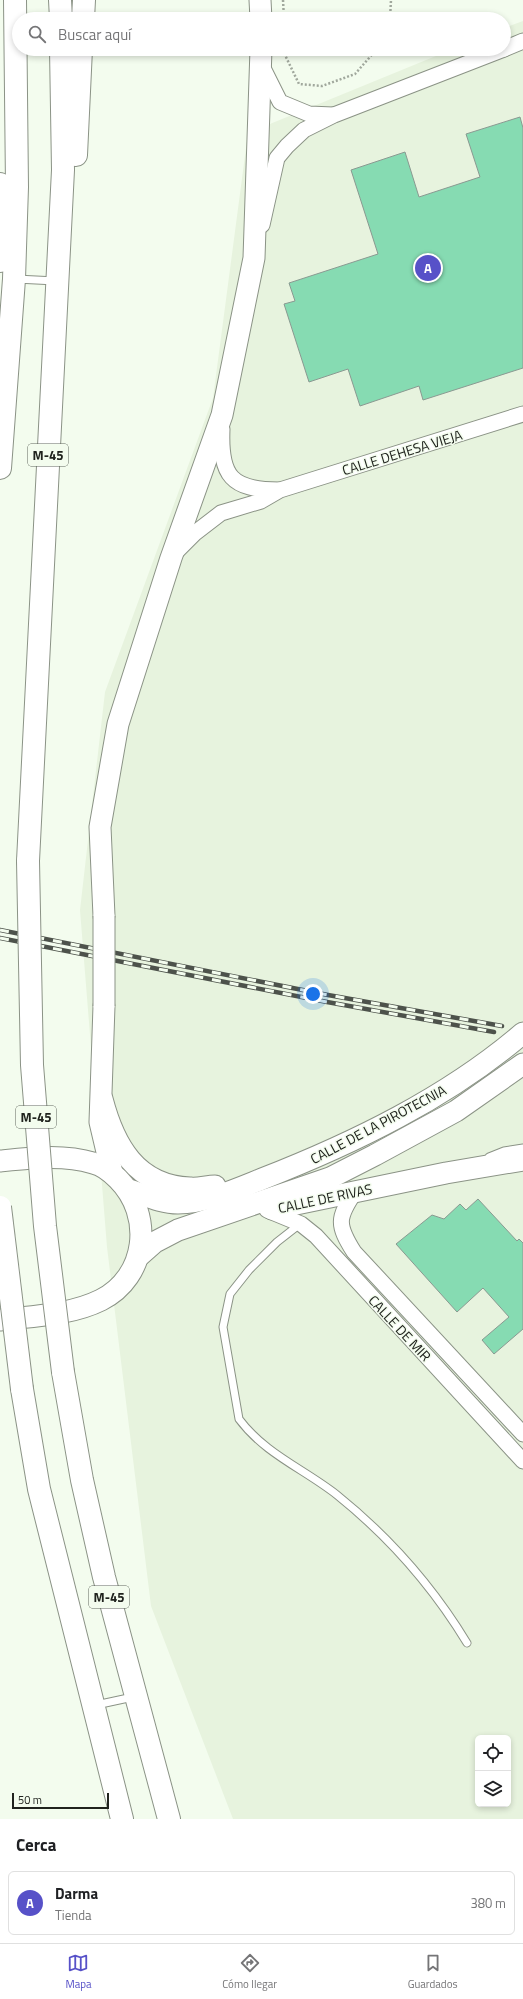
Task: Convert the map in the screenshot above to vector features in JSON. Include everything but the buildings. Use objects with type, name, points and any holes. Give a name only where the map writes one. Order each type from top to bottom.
[{"type":"highway","points":[[15,0],[15,12]]},
{"type":"highway","points":[[60,0],[61,12]]},
{"type":"highway","points":[[83,12],[84,0]]},
{"type":"highway","points":[[1,436],[14,279],[18,187],[16,56]]},
{"type":"highway","name":"M-45","points":[[61,56],[63,170],[28,862],[32,1066],[45,1226],[63,1372],[82,1480],[104,1577],[169,1819]]},
{"type":"highway","points":[[49,441],[75,173],[82,56]]},
{"type":"highway","points":[[0,184],[0,468]]},
{"type":"highway","name":"M-45","points":[[0,1207],[22,1389],[39,1489],[122,1819]]},
{"type":"highway","points":[[156,1770],[172,1790],[185,1819]]},
{"type":"main road","points":[[260,0],[261,12]]},
{"type":"main road","points":[[112,1173],[100,1122],[102,1099],[104,1006],[104,916],[100,827],[118,724],[171,558],[222,415],[254,258],[258,94],[261,57]]},
{"type":"main road","name":"CALLE DE LA PIROTECNIA","points":[[129,1190],[162,1202],[178,1203],[193,1202],[245,1186],[322,1155],[410,1110],[496,1056],[523,1033]]},
{"type":"main road","name":"CALLE DE LA PIROTECNIA","points":[[246,1207],[330,1178],[375,1155],[456,1110],[523,1064]]},
{"type":"main road","points":[[102,1099],[109,1123],[118,1144],[129,1160],[141,1171],[157,1180],[174,1186],[191,1188],[212,1186],[245,1186]]},
{"type":"main road","points":[[0,1161],[68,1158],[94,1163],[112,1173],[129,1190],[141,1219],[141,1238],[138,1257],[127,1278],[116,1290],[101,1300],[83,1307],[0,1320]]},
{"type":"main road","name":"CALLE DE RIVAS","points":[[138,1257],[155,1242],[178,1230],[246,1207],[267,1210],[446,1173],[523,1160]]},
{"type":"street","points":[[511,46],[523,41]]},
{"type":"street","points":[[254,258],[277,158],[304,130],[334,116],[486,56]]},
{"type":"street","points":[[261,57],[280,102],[309,114],[334,116]]},
{"type":"street","name":"CALLE DEHESA VIEJA","points":[[171,558],[195,534],[221,513],[261,501],[280,490],[523,414]]},
{"type":"street","name":"CALLE DEHESA VIEJA","points":[[222,415],[221,450],[224,466],[243,486],[257,490],[280,490]]},
{"type":"street","name":"CALLE DE MIR","points":[[355,1192],[345,1206],[340,1224],[344,1237],[354,1252],[523,1434]]},
{"type":"street","name":"CALLE DE MIR","points":[[267,1210],[300,1224],[316,1236],[523,1461]]},
{"type":"lane","points":[[14,279],[57,281]]},
{"type":"lane","points":[[446,1173],[504,1151],[523,1148]]},
{"type":"lane","points":[[300,1224],[277,1242],[249,1270],[230,1294],[223,1327],[239,1419],[248,1431],[266,1448],[336,1494],[361,1516],[423,1580],[448,1612],[467,1643]]},
{"type":"lane","points":[[93,1706],[135,1696]]},
{"type":"path","points":[[283,0],[284,12]]},
{"type":"path","points":[[390,12],[391,0]]},
{"type":"path","points":[[286,56],[299,84],[322,86],[355,74],[371,56]]},
{"type":"shaded area","points":[[523,21],[523,1819],[233,1819],[151,1606],[107,1247],[80,910],[105,692],[213,398],[248,133],[436,56],[511,56],[511,25]]},
{"type":"railway","points":[[0,930],[328,995],[502,1026]]},
{"type":"railway","points":[[0,938],[327,1002],[494,1032]]},
{"type":"place","name":"Darma","points":[[428,268]]}]
